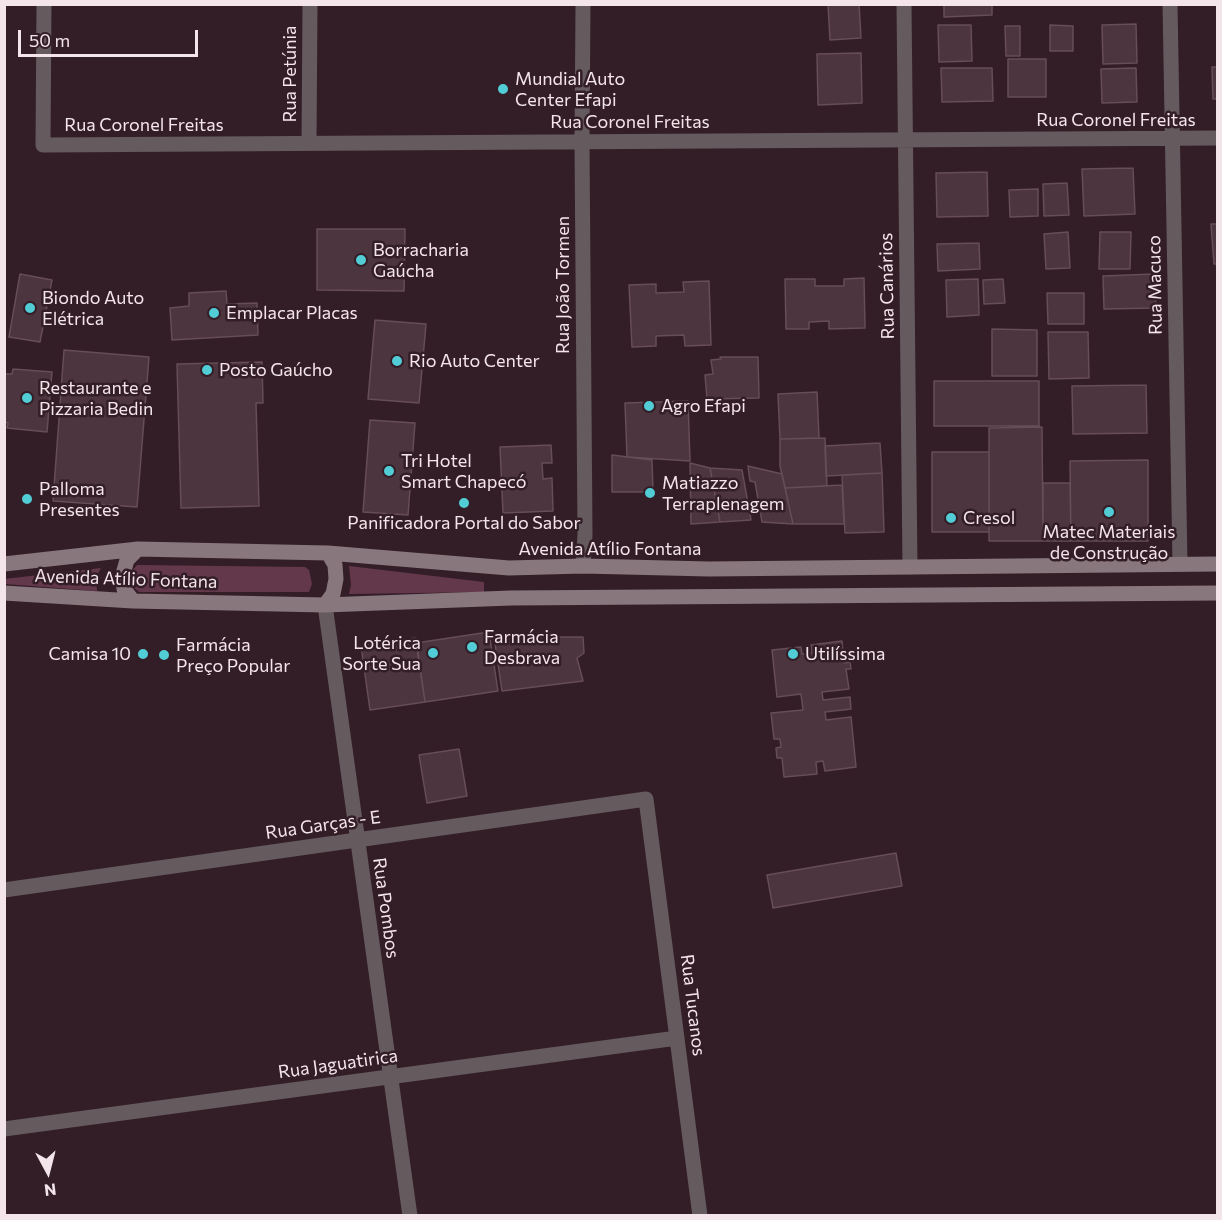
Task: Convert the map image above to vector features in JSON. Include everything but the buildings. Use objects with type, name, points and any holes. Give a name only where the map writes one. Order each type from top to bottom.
[{"type":"main road","name":"Avenida Atílio Fontana","points":[[4,564],[138,549],[328,553],[509,568],[583,566],[709,569],[1218,564]]},
{"type":"main road","points":[[133,601],[124,588],[123,574],[127,560],[138,549]]},
{"type":"main road","points":[[325,605],[333,594],[336,579],[335,565],[328,553]]},
{"type":"main road","name":"Avenida Atílio Fontana","points":[[4,594],[133,601],[325,605],[510,598],[1218,593]]},
{"type":"street","name":"Rua Coronel Freitas","points":[[44,4],[42,145],[1218,138]]},
{"type":"street","name":"Rua Petúnia","points":[[309,143],[310,4]]},
{"type":"street","name":"Rua João Tormen","points":[[583,4],[585,535],[583,566]]},
{"type":"street","name":"Rua Canários","points":[[904,4],[910,567]]},
{"type":"street","name":"Rua Macuco","points":[[1170,4],[1180,564]]},
{"type":"street","name":"Rua Pombos","points":[[325,605],[410,1215]]},
{"type":"street","name":"Rua Garças - E","points":[[4,890],[646,799]]},
{"type":"street","name":"Rua Tucanos","points":[[646,799],[700,1215]]},
{"type":"street","name":"Rua Jaguatirica","points":[[4,1129],[677,1038]]},
{"type":"shaded area","points":[[137,565],[305,567],[309,570],[312,584],[309,592],[139,592],[131,585],[130,573]]},
{"type":"shaded area","points":[[349,566],[484,582],[484,592],[349,594],[351,585]]},
{"type":"shaded area","points":[[101,568],[96,577],[97,591],[5,584],[4,579]]},
{"type":"place","name":"Mundial Auto Center Efapi","points":[[503,89]]},
{"type":"place","name":"Borracharia Gaúcha","points":[[361,260]]},
{"type":"place","name":"Biondo Auto Elétrica","points":[[30,308]]},
{"type":"place","name":"Emplacar Placas","points":[[214,313]]},
{"type":"place","name":"Rio Auto Center","points":[[397,361]]},
{"type":"place","name":"Posto Gaúcho","points":[[207,370]]},
{"type":"place","name":"Restaurante e Pizzaria Bedin","points":[[27,398]]},
{"type":"place","name":"Agro Efapi","points":[[649,406]]},
{"type":"place","name":"Tri Hotel Smart Chapecó","points":[[389,471]]},
{"type":"place","name":"Matiazzo Terraplenagem","points":[[650,493]]},
{"type":"place","name":"Palloma Presentes","points":[[27,499]]},
{"type":"place","name":"Panificadora Portal do Sabor","points":[[464,503]]},
{"type":"place","name":"Matec Materiais de Construção","points":[[1109,512]]},
{"type":"place","name":"Cresol","points":[[951,518]]},
{"type":"place","name":"Farmácia Desbrava","points":[[472,647]]},
{"type":"place","name":"Lotérica Sorte Sua","points":[[433,653]]},
{"type":"place","name":"Camisa 10","points":[[143,654]]},
{"type":"place","name":"Utilíssima","points":[[793,654]]},
{"type":"place","name":"Farmácia Preço Popular","points":[[164,655]]}]
